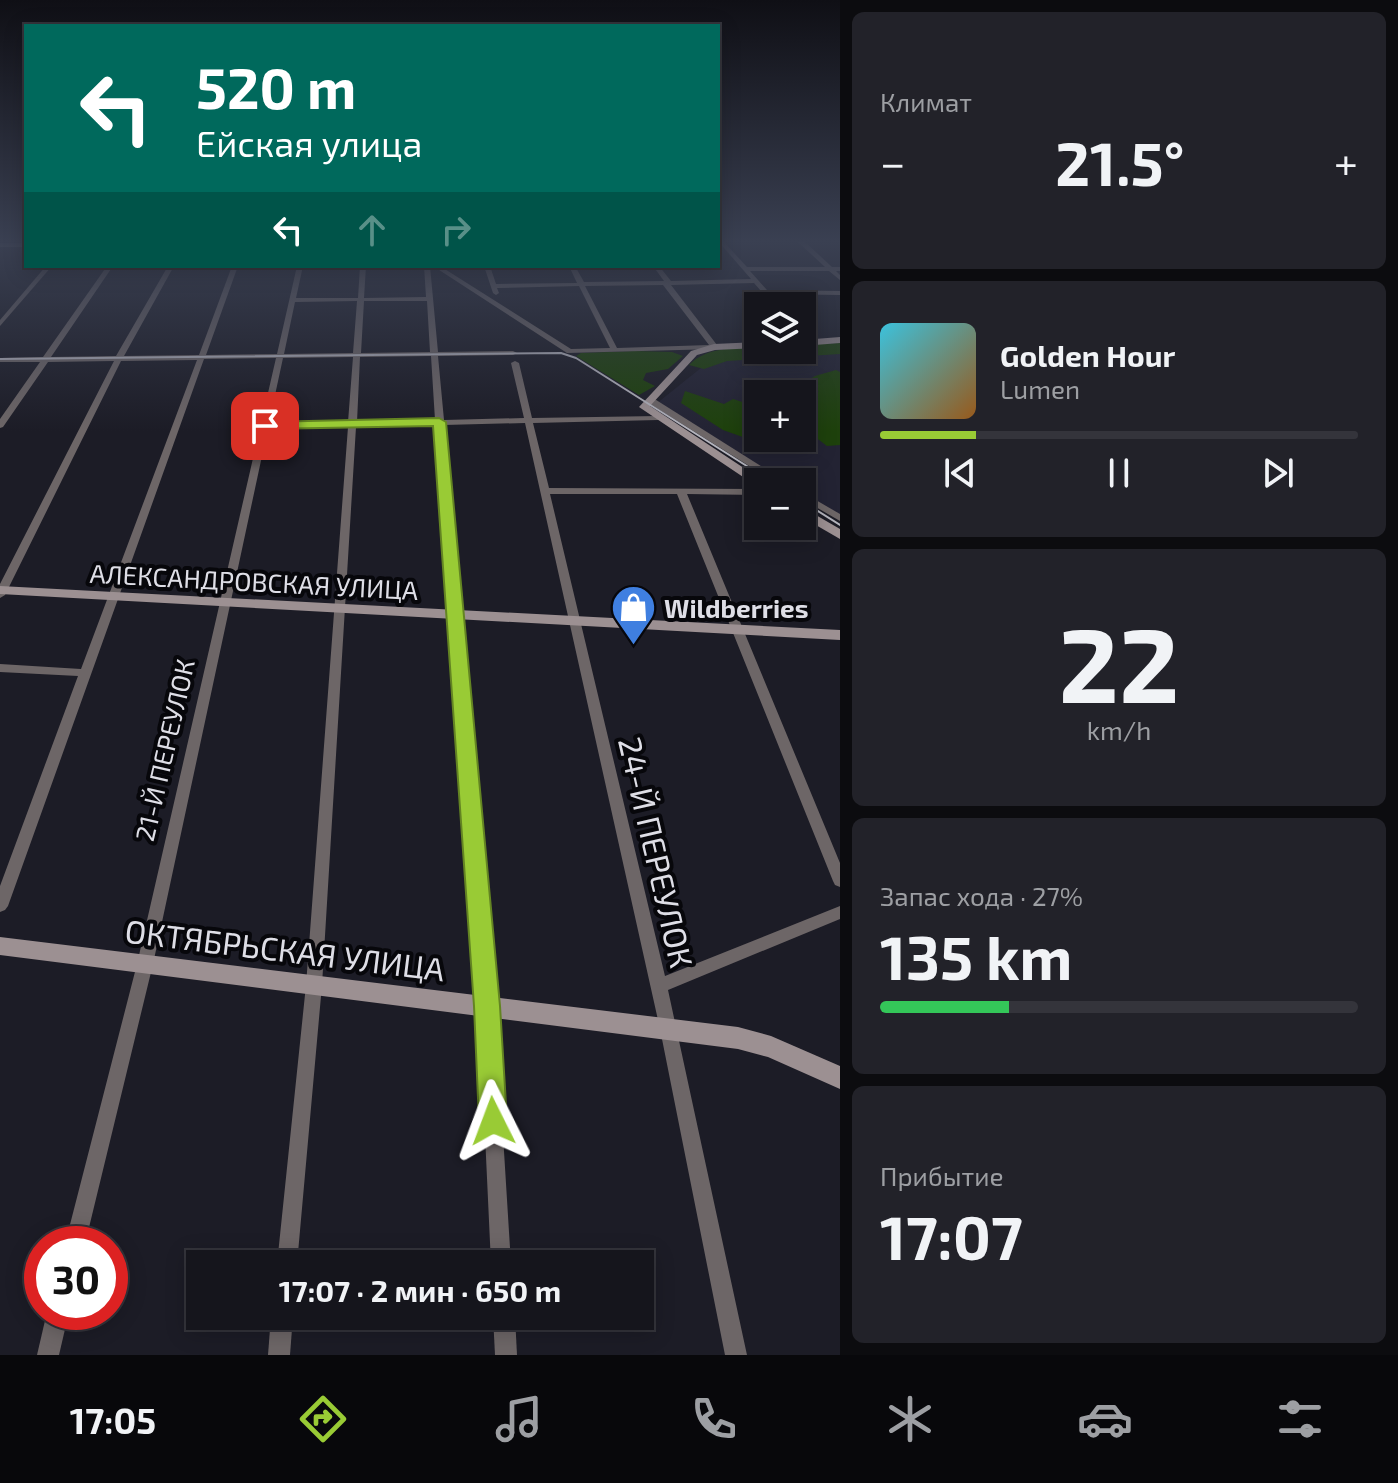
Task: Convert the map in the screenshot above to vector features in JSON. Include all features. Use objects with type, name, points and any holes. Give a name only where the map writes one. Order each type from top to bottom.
[{"type":"street","points":[[0,324],[17,304]]},
{"type":"street","points":[[0,425],[83,304]]},
{"type":"street","points":[[1,592],[149,304]]},
{"type":"street","points":[[0,906],[220,304]]},
{"type":"street","name":"21-Й ПЕРЕУЛОК","points":[[80,1226],[145,964],[291,304]]},
{"type":"street","points":[[288,1250],[314,985],[361,304]]},
{"type":"street","points":[[429,304],[487,1006],[500,1250]]},
{"type":"street","points":[[495,304],[567,349],[744,346]]},
{"type":"street","points":[[591,304],[615,350]]},
{"type":"street","points":[[683,304],[714,347]]},
{"type":"street","points":[[816,341],[840,340]]},
{"type":"street","points":[[714,347],[690,355],[644,407],[744,474]]},
{"type":"street","points":[[674,348],[686,350],[690,355]]},
{"type":"street","points":[[0,360],[434,354]]},
{"type":"street","name":"24-Й ПЕРЕУЛОК","points":[[434,354],[514,358],[669,1029],[736,1355]]},
{"type":"street","points":[[650,400],[759,468]]},
{"type":"street","points":[[265,426],[658,418]]},
{"type":"street","points":[[544,491],[744,492]]},
{"type":"street","points":[[681,492],[840,881]]},
{"type":"street","points":[[816,503],[840,518]]},
{"type":"street","points":[[816,520],[840,535]]},
{"type":"street","name":"АЛЕКСАНДРОВСКАЯ УЛИЦА","points":[[1,592],[840,635]]},
{"type":"street","points":[[0,668],[85,673]]},
{"type":"street","points":[[659,986],[840,912]]},
{"type":"street","name":"ОКТЯБРЬСКАЯ УЛИЦА","points":[[0,946],[738,1038],[771,1047],[840,1078]]},
{"type":"street","points":[[48,1355],[54,1330]]},
{"type":"street","points":[[279,1355],[281,1330]]},
{"type":"street","points":[[505,1330],[506,1355]]},
{"type":"shaded area","points":[[840,344],[840,518],[816,503],[816,468],[759,468],[656,404],[722,351],[744,351],[744,364],[816,364],[816,348]]},
{"type":"green space","points":[[840,343],[840,354],[816,355],[816,344]]},
{"type":"green space","points":[[744,348],[744,360],[727,361],[704,369],[689,365],[704,354]]},
{"type":"green space","points":[[672,352],[683,356],[668,369],[646,373],[643,380],[655,386],[639,395],[576,356],[581,353]]},
{"type":"green space","points":[[836,370],[840,372],[840,445],[827,446],[816,438],[816,392],[819,392],[816,380],[808,380]]},
{"type":"green space","points":[[685,391],[724,404],[733,399],[744,403],[744,437],[723,430],[681,403]]},
{"type":"tram line","points":[[0,359],[561,353],[576,358],[750,468]]},
{"type":"tram line","points":[[816,510],[840,525]]},
{"type":"place","name":"Wildberries","points":[[633,646]]},
{"type":"route","points":[[265,426],[439,422],[487,1006],[493,1121]]}]
